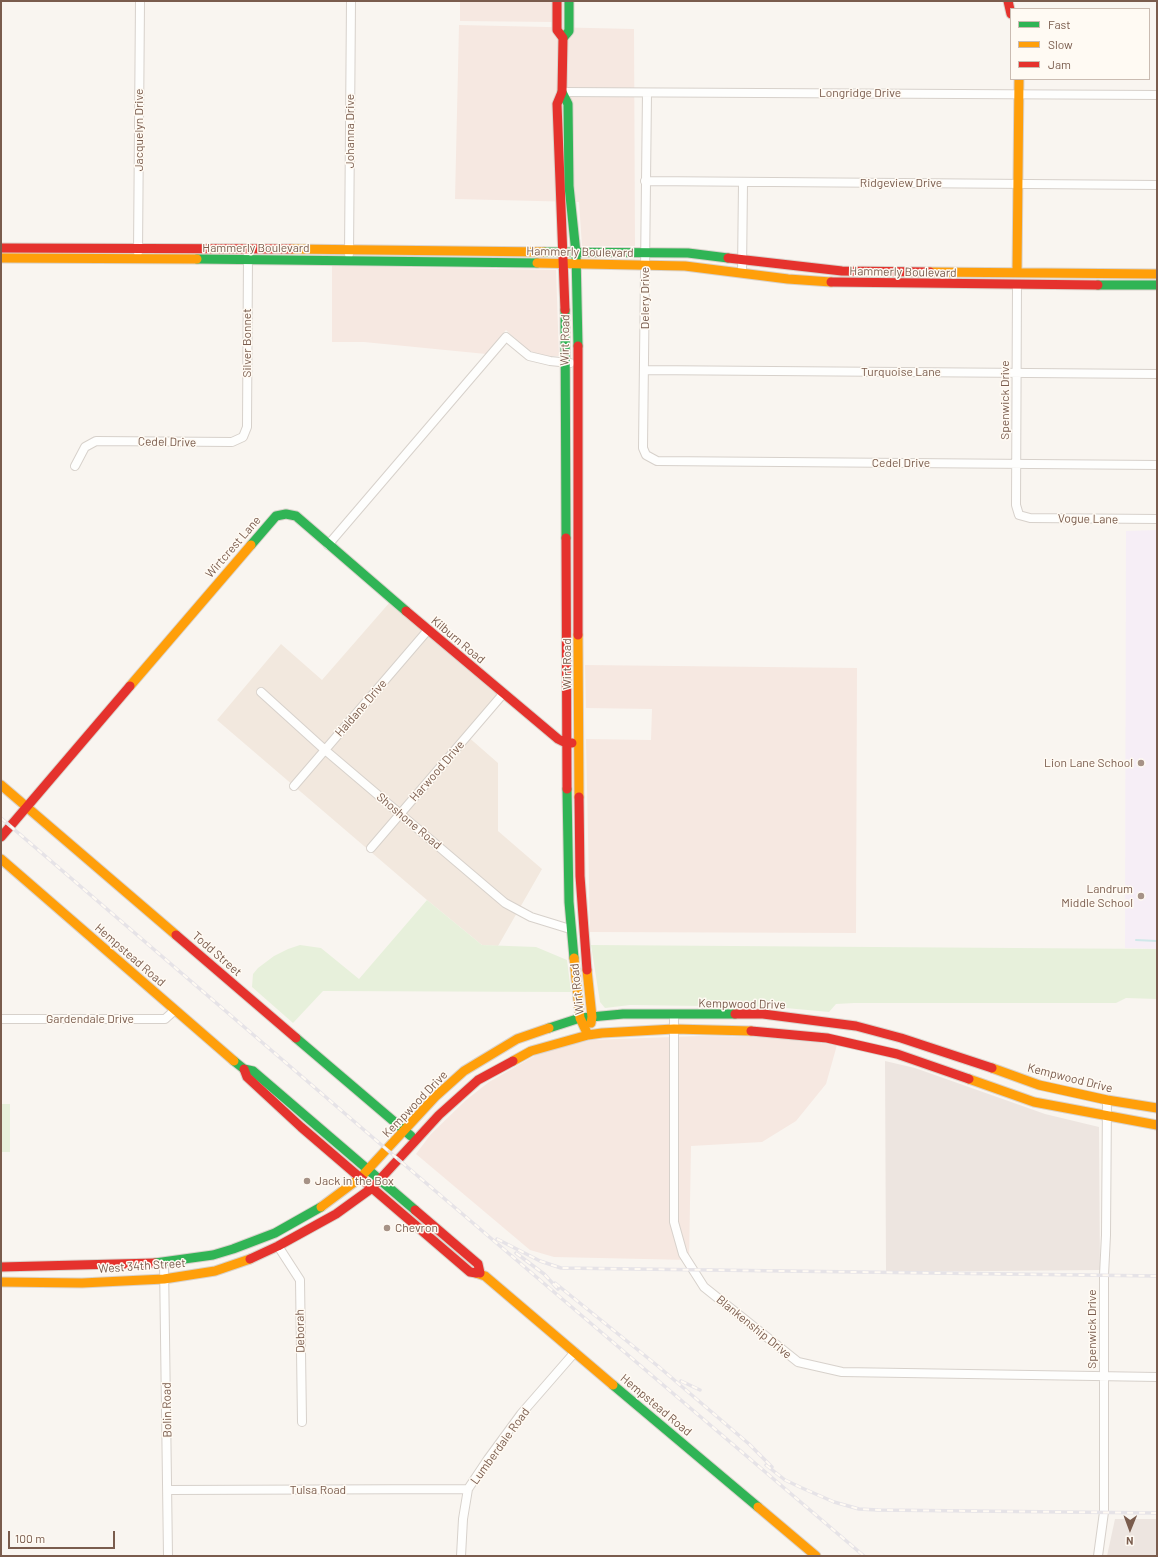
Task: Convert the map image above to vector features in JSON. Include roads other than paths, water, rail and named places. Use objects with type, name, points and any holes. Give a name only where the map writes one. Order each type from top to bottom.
[{"type":"main road","name":"Wirt Road","points":[[557,1],[557,30],[563,38],[562,92],[556,104],[564,264],[566,363],[566,743],[570,929],[580,1018],[588,1035]]},
{"type":"main road","name":"Wirt Road","points":[[563,38],[569,31],[569,1]]},
{"type":"main road","points":[[975,284],[994,279],[1013,278],[1017,272],[1019,80]]},
{"type":"main road","name":"Wirt Road","points":[[562,92],[568,104],[569,186],[576,252],[578,317],[578,744],[580,901],[592,1017],[588,1035]]},
{"type":"main road","name":"Hammerly Boulevard","points":[[1,248],[688,253],[789,266],[862,271],[1157,274]]},
{"type":"main road","points":[[450,251],[450,262]]},
{"type":"main road","name":"Hammerly Boulevard","points":[[1,258],[46,257],[576,263],[685,266],[788,279],[862,283],[1157,285]]},
{"type":"main road","points":[[862,271],[862,283]]},
{"type":"main road","points":[[1016,285],[1022,280],[1039,278],[1062,272]]},
{"type":"main road","points":[[1137,274],[1137,285]]},
{"type":"main road","name":"Wirtcrest Lane","points":[[1,837],[276,516],[286,514],[296,516],[328,545]]},
{"type":"main road","name":"Kilburn Road","points":[[328,545],[558,739],[566,743],[578,744]]},
{"type":"main road","name":"Todd Street","points":[[1,785],[416,1141]]},
{"type":"main road","name":"Hempstead Road","points":[[1,859],[244,1069],[253,1071],[478,1264],[480,1273]]},
{"type":"main road","name":"Kempwood Drive","points":[[368,1170],[435,1097],[464,1071],[479,1061],[517,1039],[580,1018],[623,1014],[763,1014],[820,1020],[856,1026],[939,1050],[1039,1085],[1107,1100],[1157,1108]]},
{"type":"main road","name":"Kempwood Drive","points":[[380,1180],[439,1115],[478,1080],[531,1051],[588,1035],[674,1029],[761,1031],[854,1043],[897,1054],[1034,1102],[1157,1125]]},
{"type":"main road","points":[[479,1061],[488,1074]]},
{"type":"main road","name":"Hempstead Road","points":[[244,1069],[247,1078],[360,1178],[470,1272],[480,1273],[816,1556]]},
{"type":"main road","name":"West 34th Street","points":[[1,1267],[164,1263],[213,1255],[233,1249],[275,1232],[328,1203],[368,1170]]},
{"type":"main road","name":"West 34th Street","points":[[1,1282],[164,1279],[215,1271],[232,1266],[278,1246],[336,1214],[372,1188],[380,1180]]},
{"type":"main road","points":[[35,1282],[36,1267]]},
{"type":"street","name":"Jacquelyn Drive","points":[[138,259],[140,1]]},
{"type":"street","name":"Johanna Drive","points":[[349,261],[350,1]]},
{"type":"street","name":"Longridge Drive","points":[[562,92],[1157,95]]},
{"type":"street","name":"Delery Drive","points":[[646,455],[643,448],[647,93]]},
{"type":"street","name":"Ridgeview Drive","points":[[646,182],[1157,185]]},
{"type":"street","points":[[742,272],[743,183]]},
{"type":"street","name":"Silver Bonnet","points":[[243,437],[247,427],[248,249]]},
{"type":"street","name":"Spenwick Drive","points":[[1016,285],[1016,505],[1019,515]]},
{"type":"street","points":[[328,545],[506,337],[529,356],[566,363],[577,362]]},
{"type":"street","name":"Turquoise Lane","points":[[644,370],[1157,374]]},
{"type":"street","name":"Cedel Drive","points":[[75,466],[85,447],[96,441],[232,442],[243,437]]},
{"type":"street","name":"Cedel Drive","points":[[646,455],[657,461],[1157,465]]},
{"type":"street","name":"Vogue Lane","points":[[1019,515],[1030,518],[1157,519]]},
{"type":"street","name":"Haldane Drive","points":[[294,786],[428,630]]},
{"type":"street","name":"Shoshone Road","points":[[261,692],[325,750],[505,903],[531,917],[570,929]]},
{"type":"street","name":"Harwood Drive","points":[[371,848],[504,694]]},
{"type":"street","name":"Gardendale Drive","points":[[1,1019],[165,1019],[175,1010]]},
{"type":"street","name":"Blankenship Drive","points":[[674,1015],[674,1222],[683,1254],[704,1287],[798,1362],[842,1372],[1157,1377]]},
{"type":"street","name":"Spenwick Drive","points":[[1098,1556],[1104,1512],[1104,1275],[1106,1236],[1107,1100]]},
{"type":"street","name":"Deborah","points":[[278,1246],[289,1260],[300,1280],[302,1422]]},
{"type":"street","name":"Bolin Road","points":[[164,1263],[168,1556]]},
{"type":"street","name":"Lumberdale Road","points":[[462,1556],[463,1519],[468,1489],[488,1458],[521,1414],[575,1352]]},
{"type":"street","name":"Tulsa Road","points":[[168,1490],[468,1489]]},
{"type":"waterway","points":[[1136,940],[1157,941]]},
{"type":"railway","points":[[1,818],[399,1160],[864,1556]]},
{"type":"railway","points":[[497,1239],[540,1261],[561,1268],[1157,1276]]},
{"type":"railway","points":[[516,1253],[544,1274],[558,1289]]},
{"type":"railway","points":[[555,1283],[659,1367],[749,1444],[772,1467]]},
{"type":"railway","points":[[681,1381],[700,1390]]},
{"type":"railway","points":[[766,1465],[785,1480],[834,1502],[859,1509],[1157,1513]]},
{"type":"place","name":"Lion Lane School","points":[[1141,763]]},
{"type":"place","name":"Landrum Middle School","points":[[1141,896]]},
{"type":"place","name":"Jack in the Box","points":[[307,1181]]},
{"type":"place","name":"Chevron","points":[[387,1228]]}]
